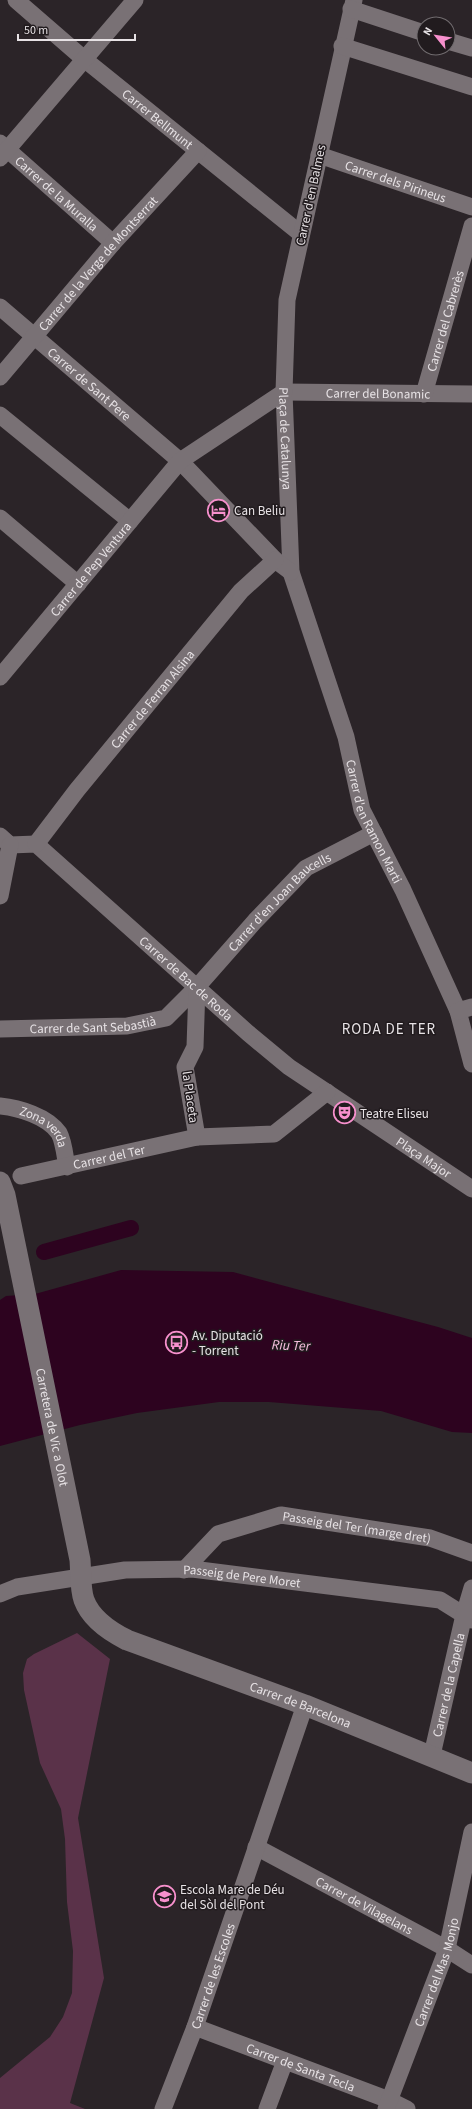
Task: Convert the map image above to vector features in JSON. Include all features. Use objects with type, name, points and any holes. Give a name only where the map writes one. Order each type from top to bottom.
[{"type":"street","name":"Carrer Bellmunt","points":[[16,0],[84,59],[302,234]]},
{"type":"street","points":[[2,150],[135,0]]},
{"type":"street","points":[[352,5],[416,30]]},
{"type":"street","name":"Carrer d'en Balmes","points":[[284,392],[287,300],[352,5]]},
{"type":"street","points":[[456,43],[472,48]]},
{"type":"street","points":[[342,46],[472,87]]},
{"type":"street","name":"Carrer de la Muralla","points":[[2,150],[113,243]]},
{"type":"street","name":"Carrer de la Verge de Montserrat","points":[[0,377],[113,243],[198,151]]},
{"type":"street","name":"Carrer dels Pirineus","points":[[319,155],[472,207]]},
{"type":"street","name":"Carrer del Cabrerès","points":[[424,394],[472,226]]},
{"type":"street","name":"Carrer de Sant Pere","points":[[0,307],[180,461]]},
{"type":"street","name":"Carrer del Bonamic","points":[[284,392],[472,394]]},
{"type":"street","name":"Plaça de Catalunya","points":[[180,461],[284,392]]},
{"type":"street","name":"Plaça de Catalunya","points":[[284,392],[291,572]]},
{"type":"street","points":[[0,415],[130,521]]},
{"type":"street","points":[[180,461],[275,560],[291,572]]},
{"type":"street","name":"Carrer de Pep Ventura","points":[[1,673],[78,584],[180,461]]},
{"type":"street","points":[[0,518],[78,584]]},
{"type":"street","name":"Carrer de Ferran Alsina","points":[[36,844],[77,790],[241,591],[275,560]]},
{"type":"street","name":"Carrer d'en Ramon Marti","points":[[291,572],[346,737],[362,810],[465,1009],[472,1064]]},
{"type":"street","name":"Carrer d'en Joan Baucells","points":[[197,987],[255,920],[306,868],[374,833]]},
{"type":"street","points":[[0,896],[5,840],[36,844]]},
{"type":"street","name":"Carrer de Bac de Roda","points":[[36,844],[248,1033],[283,1062],[376,1124]]},
{"type":"street","name":"Carrer de Sant Sebastià","points":[[0,1029],[127,1026],[166,1018],[197,987]]},
{"type":"street","name":"la Placeta","points":[[197,987],[195,1047],[185,1067],[197,1137]]},
{"type":"street","name":"Carrer del Ter","points":[[21,1176],[197,1137],[274,1134],[328,1092]]},
{"type":"street","name":"Zona verda","points":[[0,1106],[22,1109],[42,1119],[59,1134],[67,1167]]},
{"type":"street","name":"Plaça Major","points":[[376,1124],[472,1189]]},
{"type":"street","name":"Carretera de Vic a Olot","points":[[2,1188],[80,1560],[84,1601],[108,1631],[127,1640]]},
{"type":"street","name":"Passeig del Ter (marge dret)","points":[[184,1570],[218,1534],[281,1515],[430,1538],[472,1553]]},
{"type":"street","name":"Passeig de Pere Moret","points":[[0,1594],[17,1587],[125,1570],[184,1570],[440,1600],[468,1618]]},
{"type":"street","name":"Carrer de la Capella","points":[[432,1755],[468,1618],[472,1589]]},
{"type":"street","name":"Carrer de Barcelona","points":[[127,1640],[305,1705],[432,1755],[472,1773]]},
{"type":"street","name":"Carrer de les Escoles","points":[[164,2109],[194,2027],[305,1705]]},
{"type":"street","name":"Carrer del Mas Monjo","points":[[387,2105],[447,1949],[472,1832]]},
{"type":"street","name":"Carrer de Vilagelans","points":[[256,1847],[447,1949],[472,1965]]},
{"type":"street","name":"Carrer de Santa Tecla","points":[[194,2027],[285,2061],[387,2105],[407,2109]]},
{"type":"street","points":[[267,2109],[285,2061]]},
{"type":"shaded area","points":[[77,1633],[110,1659],[78,1818],[104,1978],[70,2103],[85,2109],[0,2109],[0,2078],[50,2037],[63,2017],[72,1993],[73,1951],[67,1902],[65,1839],[61,1809],[40,1763],[24,1690],[23,1673],[27,1659],[34,1654]]},
{"type":"water","name":"Riu Ter","points":[[121,1270],[233,1272],[438,1327],[472,1338],[472,1433],[452,1432],[381,1411],[269,1402],[219,1402],[137,1413],[80,1425],[0,1446],[0,1300],[6,1296],[35,1294]]},
{"type":"waterway","points":[[44,1252],[131,1228]]},
{"type":"place","name":"Can Beliu","points":[[219,510]]},
{"type":"place","name":"Teatre Eliseu","points":[[344,1113]]},
{"type":"place","name":"Av. Diputació - Torrent","points":[[176,1342]]},
{"type":"place","name":"Escola Mare de Déu del Sòl del Pont","points":[[164,1896]]},
{"type":"district","name":"RODA DE TER","points":[[389,1029]]}]
